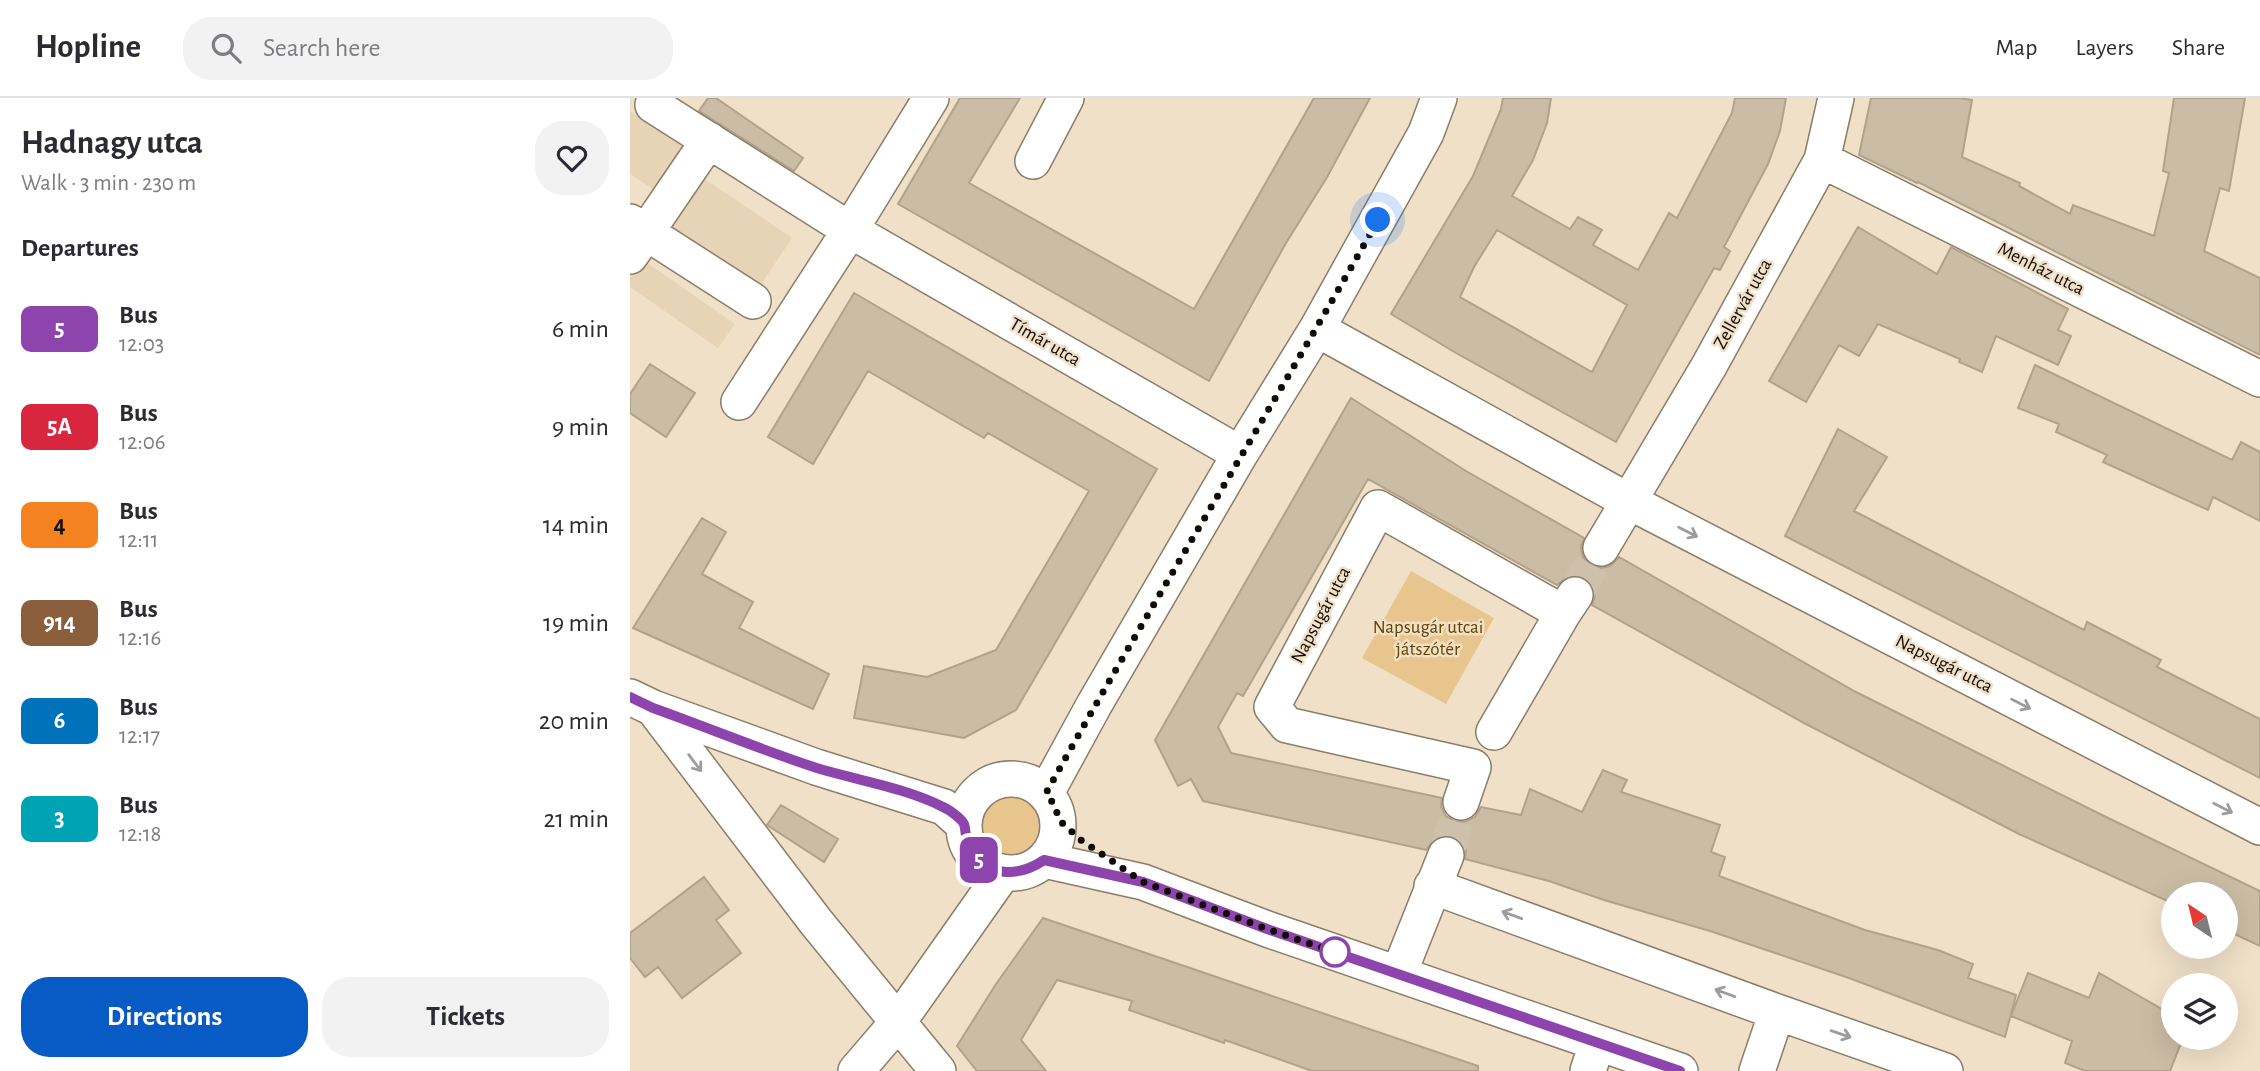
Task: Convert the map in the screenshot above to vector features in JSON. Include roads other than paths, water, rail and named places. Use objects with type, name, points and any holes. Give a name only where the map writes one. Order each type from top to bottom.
[{"type":"street","points":[[739,402],[931,98]]},
{"type":"street","points":[[1033,160],[1066,98]]},
{"type":"street","points":[[977,792],[969,804],[964,824],[969,848],[990,866],[1018,873],[1044,860],[1057,842],[1042,797],[1035,760],[1094,705],[1240,454],[1317,329],[1426,133],[1439,98]]},
{"type":"street","name":"Zellervár utca","points":[[1628,501],[1709,366],[1822,160],[1836,98]]},
{"type":"street","name":"Tímár utca","points":[[653,105],[850,230],[1240,454]]},
{"type":"street","points":[[709,140],[635,237],[753,301]]},
{"type":"street","name":"Menház utca","points":[[1822,160],[2260,379]]},
{"type":"street","name":"Napsugár utca","points":[[1317,329],[1628,501],[2260,827]]},
{"type":"street","points":[[1601,548],[1628,501]]},
{"type":"street","name":"Napsugár utca","points":[[1461,803],[1473,767],[1287,725],[1272,707],[1378,508],[1569,604],[1494,732]]},
{"type":"street","points":[[642,703],[816,767],[944,807],[964,824]]},
{"type":"street","points":[[642,703],[937,1071]]},
{"type":"street","points":[[908,794],[977,792],[997,781],[1042,797],[1081,840],[1143,882]]},
{"type":"street","points":[[1399,973],[1446,855]]},
{"type":"street","points":[[1044,860],[1143,882],[1267,929],[1399,973],[1592,1057],[1680,1071]]},
{"type":"street","points":[[856,1071],[898,1022],[953,942],[990,866]]},
{"type":"street","points":[[1432,886],[1945,1071]]},
{"type":"street","points":[[1757,1071],[1777,1012]]},
{"type":"tunnel","points":[[1575,595],[1601,548]]},
{"type":"tunnel","points":[[1446,855],[1461,802]]},
{"type":"park label","name":"Napsugár utcai játszótér","points":[[1428,638]]}]
